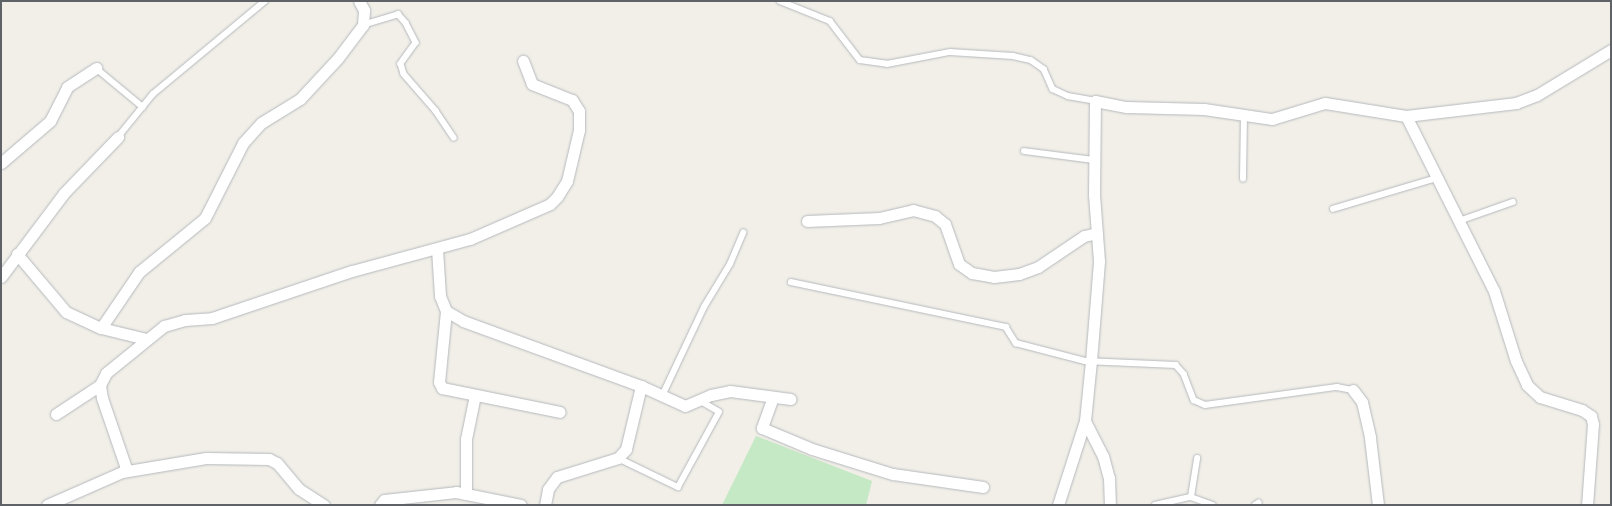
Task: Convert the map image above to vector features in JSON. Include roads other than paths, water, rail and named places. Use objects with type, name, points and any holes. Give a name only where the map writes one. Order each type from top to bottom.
[{"type":"street","points":[[101,328],[139,272],[205,218],[243,143],[261,123],[300,99],[363,25],[364,10],[359,1]]},
{"type":"street","points":[[1058,505],[1085,421],[1091,361],[1099,261],[1094,160],[1095,101],[1127,107],[1204,109],[1272,119],[1325,103],[1406,116],[1516,103],[1537,95],[1611,50]]},
{"type":"street","points":[[56,414],[100,385],[106,373],[164,326],[184,320],[212,318],[352,271],[437,249],[470,238],[550,204],[567,181],[579,130],[579,111],[572,100],[532,84],[523,61]]},
{"type":"street","points":[[1,163],[50,121],[67,87],[96,68]]},
{"type":"street","points":[[1406,116],[1494,291],[1516,361],[1527,385],[1540,397],[1582,410],[1591,416],[1593,424],[1587,505]]},
{"type":"street","points":[[1,278],[64,193],[118,137]]},
{"type":"street","points":[[807,221],[879,218],[912,210],[935,216],[945,224],[959,264],[972,273],[994,277],[1019,274],[1038,266],[1084,236],[1097,233]]},
{"type":"street","points":[[437,249],[440,296],[446,311],[440,382],[447,390],[560,412]]},
{"type":"street","points":[[17,254],[66,312],[101,328],[146,339]]},
{"type":"street","points":[[446,311],[463,321],[642,386],[685,406],[711,395],[730,392],[790,400]]},
{"type":"street","points":[[100,385],[102,398],[127,471]]},
{"type":"street","points":[[545,505],[548,489],[557,477],[618,458],[626,449],[642,386]]},
{"type":"street","points":[[1353,390],[1362,402],[1370,438],[1378,505]]},
{"type":"street","points":[[466,494],[466,439],[475,395]]},
{"type":"street","points":[[773,397],[762,428],[812,449],[892,474],[983,487]]},
{"type":"street","points":[[1085,421],[1103,456],[1109,478],[1110,505]]},
{"type":"street","points":[[47,505],[68,493],[127,471],[206,458],[269,459],[276,462],[299,489],[324,505]]},
{"type":"street","points":[[380,505],[384,500],[466,494],[521,505]]},
{"type":"lane","points":[[118,137],[153,94],[240,18],[264,1]]},
{"type":"lane","points":[[780,1],[830,21],[860,60],[887,64],[950,52],[1013,56],[1031,60],[1044,69],[1053,89],[1068,96],[1095,101]]},
{"type":"lane","points":[[363,25],[398,14],[406,23],[416,43],[401,64],[404,74],[436,111],[454,138]]},
{"type":"lane","points":[[96,68],[143,107]]},
{"type":"lane","points":[[1243,180],[1244,115]]},
{"type":"lane","points":[[1024,151],[1094,160]]},
{"type":"lane","points":[[1333,209],[1437,178]]},
{"type":"lane","points":[[1459,221],[1513,202]]},
{"type":"lane","points":[[662,396],[704,306],[730,264],[743,233]]},
{"type":"lane","points":[[791,282],[1006,327],[1016,343],[1091,361],[1176,365],[1184,374],[1194,400],[1205,405],[1337,387],[1353,390]]},
{"type":"lane","points":[[618,458],[678,487],[719,412],[700,401]]},
{"type":"lane","points":[[1191,498],[1197,458]]},
{"type":"lane","points":[[1155,505],[1191,498],[1213,505]]}]
